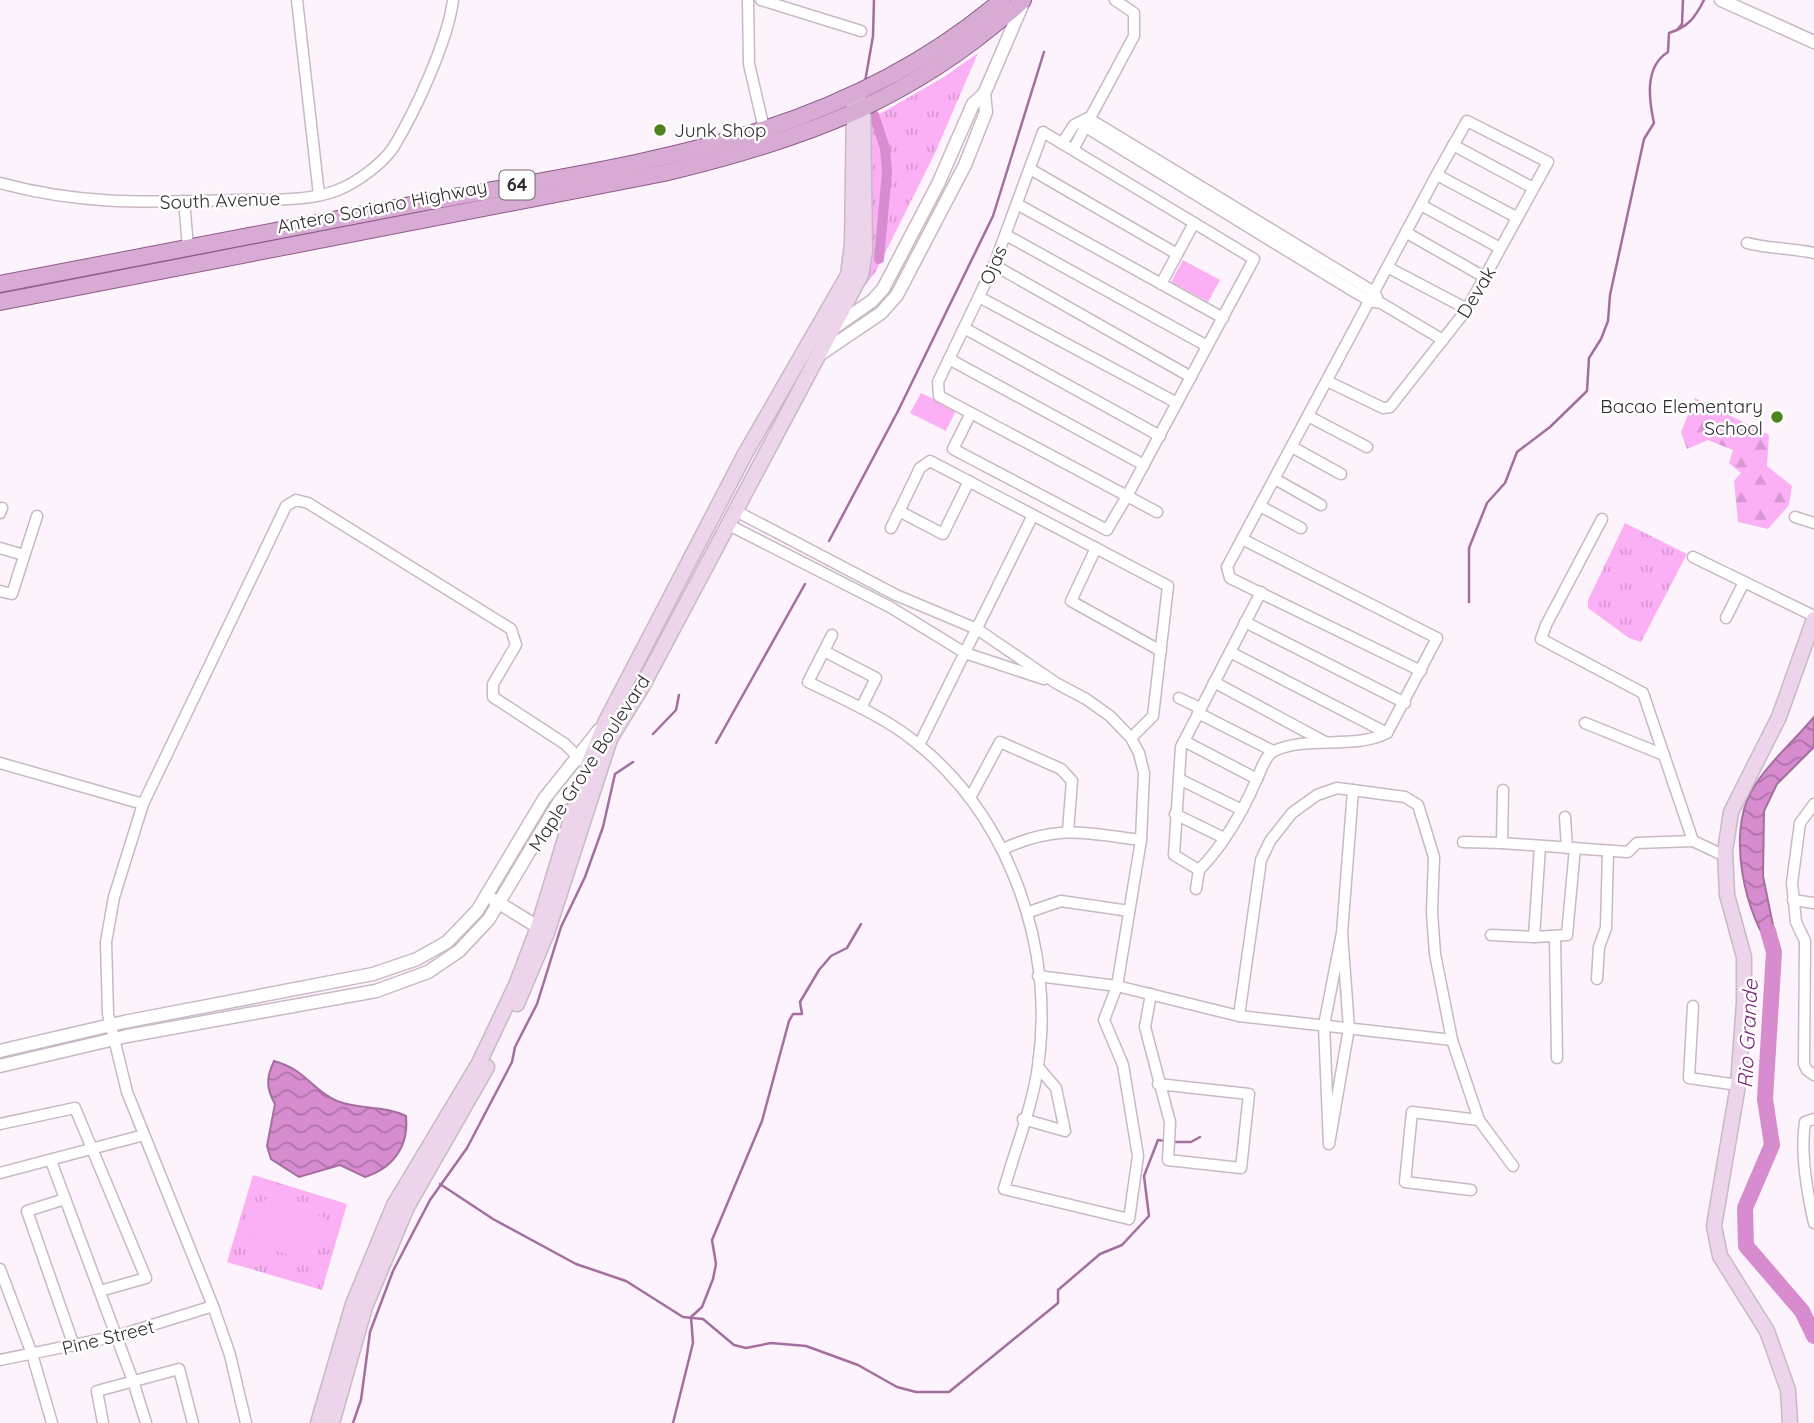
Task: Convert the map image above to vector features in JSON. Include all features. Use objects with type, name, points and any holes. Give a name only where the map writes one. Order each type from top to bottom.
[{"type":"main road","name":"Antero Soriano Highway","points":[[857,107],[1002,0]]},
{"type":"main road","name":"Antero Soriano Highway","points":[[0,302],[664,173],[857,107],[952,58],[1024,0]]},
{"type":"main road","points":[[811,354],[829,332],[859,280],[863,264],[857,107]]},
{"type":"main road","points":[[811,354],[851,267],[857,107]]},
{"type":"main road","name":"Antero Soriano Highway","points":[[0,284],[767,138]]},
{"type":"main road","name":"Maple Grove Boulevard","points":[[610,739],[643,685],[811,354]]},
{"type":"main road","name":"Maple Grove Boulevard","points":[[318,1423],[353,1304],[394,1205],[479,1063],[538,927],[583,762],[746,454],[811,354]]},
{"type":"main road","points":[[1790,1423],[1788,1390],[1767,1331],[1720,1256],[1714,1226],[1738,1085],[1744,957],[1727,894],[1725,856],[1731,812],[1779,717],[1814,618]]},
{"type":"main road","points":[[332,1423],[365,1307],[407,1207],[482,1076],[527,985],[547,933],[610,739]]},
{"type":"street","points":[[297,0],[319,195]]},
{"type":"street","name":"South Avenue","points":[[0,183],[73,200],[184,201],[319,195],[339,190],[361,177],[391,150],[426,82],[453,0]]},
{"type":"street","points":[[748,0],[749,64],[767,138]]},
{"type":"street","points":[[761,0],[862,31]]},
{"type":"street","name":"Maple Grove Boulevard","points":[[829,332],[872,302],[883,289],[938,184],[973,104],[984,94],[1024,0]]},
{"type":"street","points":[[1074,148],[1134,36],[1134,13],[1115,0]]},
{"type":"street","points":[[1721,0],[1814,43]]},
{"type":"street","name":"Maple Grove Boulevard","points":[[811,354],[875,318],[897,295],[965,164],[986,112],[984,94]]},
{"type":"street","name":"Devak","points":[[1327,381],[1386,409],[1467,309],[1548,162],[1467,121],[1454,145]]},
{"type":"street","points":[[1157,512],[1128,496],[971,413],[953,449],[1107,530],[1128,496],[1254,259],[1063,142],[1074,125],[1086,122],[1443,340]]},
{"type":"street","name":"Ojas","points":[[971,413],[939,396],[938,382],[994,265],[1044,132],[1063,142]]},
{"type":"street","points":[[1421,671],[1230,578],[1227,572],[1308,416],[1375,299],[1454,145],[1533,188]]},
{"type":"street","points":[[1030,169],[1177,254]]},
{"type":"street","points":[[1437,175],[1516,217]]},
{"type":"street","points":[[184,201],[188,247]]},
{"type":"street","points":[[1017,204],[1223,318]]},
{"type":"street","points":[[1421,205],[1500,248]]},
{"type":"street","points":[[1161,284],[1194,223]]},
{"type":"street","points":[[1407,233],[1486,278]]},
{"type":"street","points":[[1006,235],[1207,346]]},
{"type":"street","points":[[1747,243],[1814,253]]},
{"type":"street","points":[[994,265],[1191,377]]},
{"type":"street","points":[[1389,268],[1467,309]]},
{"type":"street","points":[[979,296],[1177,403]]},
{"type":"street","points":[[964,328],[1160,436]]},
{"type":"street","points":[[949,359],[1144,465]]},
{"type":"street","points":[[1308,416],[1367,447]]},
{"type":"street","points":[[1292,447],[1341,474]]},
{"type":"street","points":[[891,528],[920,468],[930,461],[1168,586],[1153,716],[1131,738]]},
{"type":"street","points":[[1275,479],[1321,505]]},
{"type":"street","points":[[899,511],[943,534],[968,481]]},
{"type":"street","points":[[247,1423],[213,1307],[127,1092],[110,1025],[106,942],[117,886],[143,804],[283,509],[296,500],[312,506],[512,629],[516,645],[494,681],[493,698],[565,744],[583,762]]},
{"type":"street","points":[[1260,506],[1301,528]]},
{"type":"street","points":[[734,510],[897,595],[977,629],[1110,716],[1131,738],[1139,753],[1144,773],[1141,840],[1117,986],[1104,1020],[1122,1065],[1138,1156],[1129,1219],[1004,1189],[1038,1067],[1038,976],[1029,912],[1003,849],[970,798],[919,744],[861,708],[808,682],[832,635]]},
{"type":"street","points":[[919,744],[1033,515]]},
{"type":"street","points":[[0,591],[12,594],[37,516]]},
{"type":"street","points":[[1795,517],[1814,523]]},
{"type":"street","points":[[1602,519],[1541,639],[1643,693],[1693,841]]},
{"type":"street","points":[[727,524],[890,607],[965,653],[1056,683]]},
{"type":"street","points":[[1179,698],[1273,751],[1325,742],[1374,739],[1387,733],[1405,704],[1437,638],[1242,539]]},
{"type":"street","points":[[0,548],[24,555]]},
{"type":"street","points":[[1096,548],[1071,601],[1161,651]]},
{"type":"street","points":[[1693,557],[1814,618]]},
{"type":"street","points":[[1726,618],[1744,582]]},
{"type":"street","points":[[1199,870],[1174,855],[1175,814],[1184,741],[1261,592]]},
{"type":"street","points":[[890,607],[897,595]]},
{"type":"street","points":[[1245,622],[1405,704]]},
{"type":"street","points":[[824,651],[876,678],[861,708]]},
{"type":"street","points":[[1230,652],[1387,733]]},
{"type":"street","points":[[1214,682],[1325,742]]},
{"type":"street","points":[[1585,723],[1664,755]]},
{"type":"street","name":"Maple Grove Boulevard","points":[[0,1051],[110,1025],[389,970],[417,959],[447,942],[488,897],[544,799],[610,739]]},
{"type":"street","points":[[1184,741],[1258,779]]},
{"type":"street","points":[[970,798],[1000,742],[1061,769],[1072,781],[1068,831]]},
{"type":"street","points":[[1196,889],[1199,870],[1242,810],[1273,751]]},
{"type":"street","name":"Maple Grove Boulevard","points":[[0,1066],[114,1040],[396,985],[428,972],[451,957],[478,932],[500,904],[583,762]]},
{"type":"street","points":[[0,763],[143,804]]},
{"type":"street","points":[[1180,779],[1242,810]]},
{"type":"street","points":[[1238,1016],[1261,860],[1270,841],[1292,813],[1317,795],[1337,788],[1405,797],[1418,805],[1434,857],[1432,912],[1435,954],[1452,1040],[1479,1120],[1513,1166]]},
{"type":"street","points":[[1342,933],[1349,1028],[1329,1144],[1324,1026],[1342,933],[1353,790]]},
{"type":"street","points":[[1502,843],[1503,790]]},
{"type":"street","points":[[1810,1073],[1804,1057],[1809,942],[1796,922],[1792,883],[1800,823],[1814,804]]},
{"type":"street","points":[[1175,814],[1224,838]]},
{"type":"street","points":[[1491,935],[1534,937],[1568,933],[1571,848],[1565,817]]},
{"type":"street","points":[[1003,849],[1035,834],[1068,831],[1141,840]]},
{"type":"street","points":[[1463,842],[1628,852],[1637,843],[1693,841],[1725,856]]},
{"type":"street","points":[[1534,937],[1540,846]]},
{"type":"street","points":[[1597,979],[1599,947],[1606,928],[1608,851]]},
{"type":"street","points":[[488,897],[538,927]]},
{"type":"street","points":[[1793,900],[1814,902]]},
{"type":"street","points":[[1029,912],[1061,901],[1129,911]]},
{"type":"street","points":[[1555,936],[1557,1058]]},
{"type":"street","points":[[1038,976],[1117,986],[1238,1016],[1452,1040]]},
{"type":"street","points":[[1150,994],[1145,1027],[1158,1084],[1170,1122],[1168,1160],[1241,1168],[1249,1094],[1158,1084]]},
{"type":"street","points":[[1693,1006],[1689,1078],[1738,1085]]},
{"type":"street","points":[[1023,1119],[1065,1131],[1056,1088],[1038,1067]]},
{"type":"street","points":[[0,1124],[75,1108],[146,1278],[100,1291]]},
{"type":"street","points":[[1471,1190],[1405,1182],[1412,1112],[1479,1120]]},
{"type":"street","points":[[1810,1121],[1813,1216]]},
{"type":"street","points":[[0,1173],[93,1151],[144,1135]]},
{"type":"street","points":[[51,1161],[117,1336],[146,1423]]},
{"type":"street","points":[[65,1199],[27,1211],[74,1346]]},
{"type":"street","points":[[0,1269],[32,1354],[52,1423]]},
{"type":"street","name":"Pine Street","points":[[0,1360],[117,1336],[213,1307]]},
{"type":"street","points":[[103,1423],[97,1391],[178,1369],[193,1423]]},
{"type":"green space","points":[[978,53],[935,153],[876,271],[864,287],[871,261],[871,119],[944,77]]},
{"type":"green space","points":[[1183,260],[1220,280],[1208,302],[1171,282]]},
{"type":"green space","points":[[921,393],[956,410],[946,431],[910,413]]},
{"type":"green space","points":[[1695,398],[1769,435],[1767,466],[1792,486],[1789,505],[1768,529],[1738,522],[1734,481],[1741,473],[1729,463],[1733,450],[1708,440],[1687,449],[1681,432]]},
{"type":"green space","points":[[1625,523],[1687,554],[1641,642],[1629,638],[1588,608],[1588,600]]},
{"type":"green space","points":[[253,1175],[347,1204],[322,1290],[227,1262]]},
{"type":"green space","points":[[265,1199],[327,1218],[314,1262],[252,1244]]},
{"type":"water","points":[[1814,717],[1814,747],[1777,784],[1764,811],[1763,876],[1775,935],[1774,952],[1755,918],[1748,897],[1740,852],[1740,830],[1744,810],[1757,782]]},
{"type":"water","points":[[274,1061],[302,1075],[337,1101],[389,1110],[406,1116],[405,1136],[398,1154],[384,1168],[365,1177],[340,1165],[299,1177],[271,1159],[267,1146],[275,1104],[268,1083]]},
{"type":"waterway","points":[[865,82],[873,36],[874,0]]},
{"type":"waterway","points":[[1677,30],[1682,24],[1683,0]]},
{"type":"waterway","points":[[1469,602],[1469,548],[1487,503],[1505,483],[1517,452],[1550,427],[1587,391],[1589,358],[1608,321],[1610,295],[1644,139],[1654,123],[1650,94],[1652,75],[1660,58],[1668,52],[1669,33],[1690,21],[1704,0]]},
{"type":"waterway","points":[[829,541],[898,411],[993,216],[1044,52]]},
{"type":"waterway","points":[[874,115],[885,148],[887,172],[879,259]]},
{"type":"waterway","points":[[716,743],[805,584]]},
{"type":"waterway","points":[[653,734],[676,710],[679,695]]},
{"type":"waterway","points":[[353,1423],[361,1400],[370,1332],[393,1271],[430,1200],[467,1148],[512,1062],[515,1047],[537,1004],[561,927],[585,877],[603,827],[615,774],[633,762]]},
{"type":"waterway","points":[[673,1423],[693,1343],[691,1317],[702,1307],[713,1279],[716,1264],[712,1240],[762,1121],[789,1021],[793,1014],[802,1014],[800,1002],[819,970],[831,956],[847,948],[861,924]]},
{"type":"waterway","name":"Rio Grande","points":[[1768,931],[1774,952],[1765,1099],[1772,1145],[1745,1208],[1746,1246],[1802,1311],[1814,1336]]},
{"type":"waterway","points":[[1171,1142],[1191,1142],[1200,1137]]},
{"type":"waterway","points":[[440,1184],[493,1219],[576,1264],[626,1281],[683,1317],[703,1319],[734,1345],[746,1348],[771,1343],[806,1346],[858,1365],[897,1387],[916,1392],[949,1392],[1058,1303],[1058,1290],[1100,1254],[1122,1245],[1149,1216],[1144,1176],[1158,1140],[1165,1141]]},
{"type":"place","name":"Junk Shop","points":[[660,130]]},
{"type":"place","name":"Bacao Elementary School","points":[[1777,417]]}]
